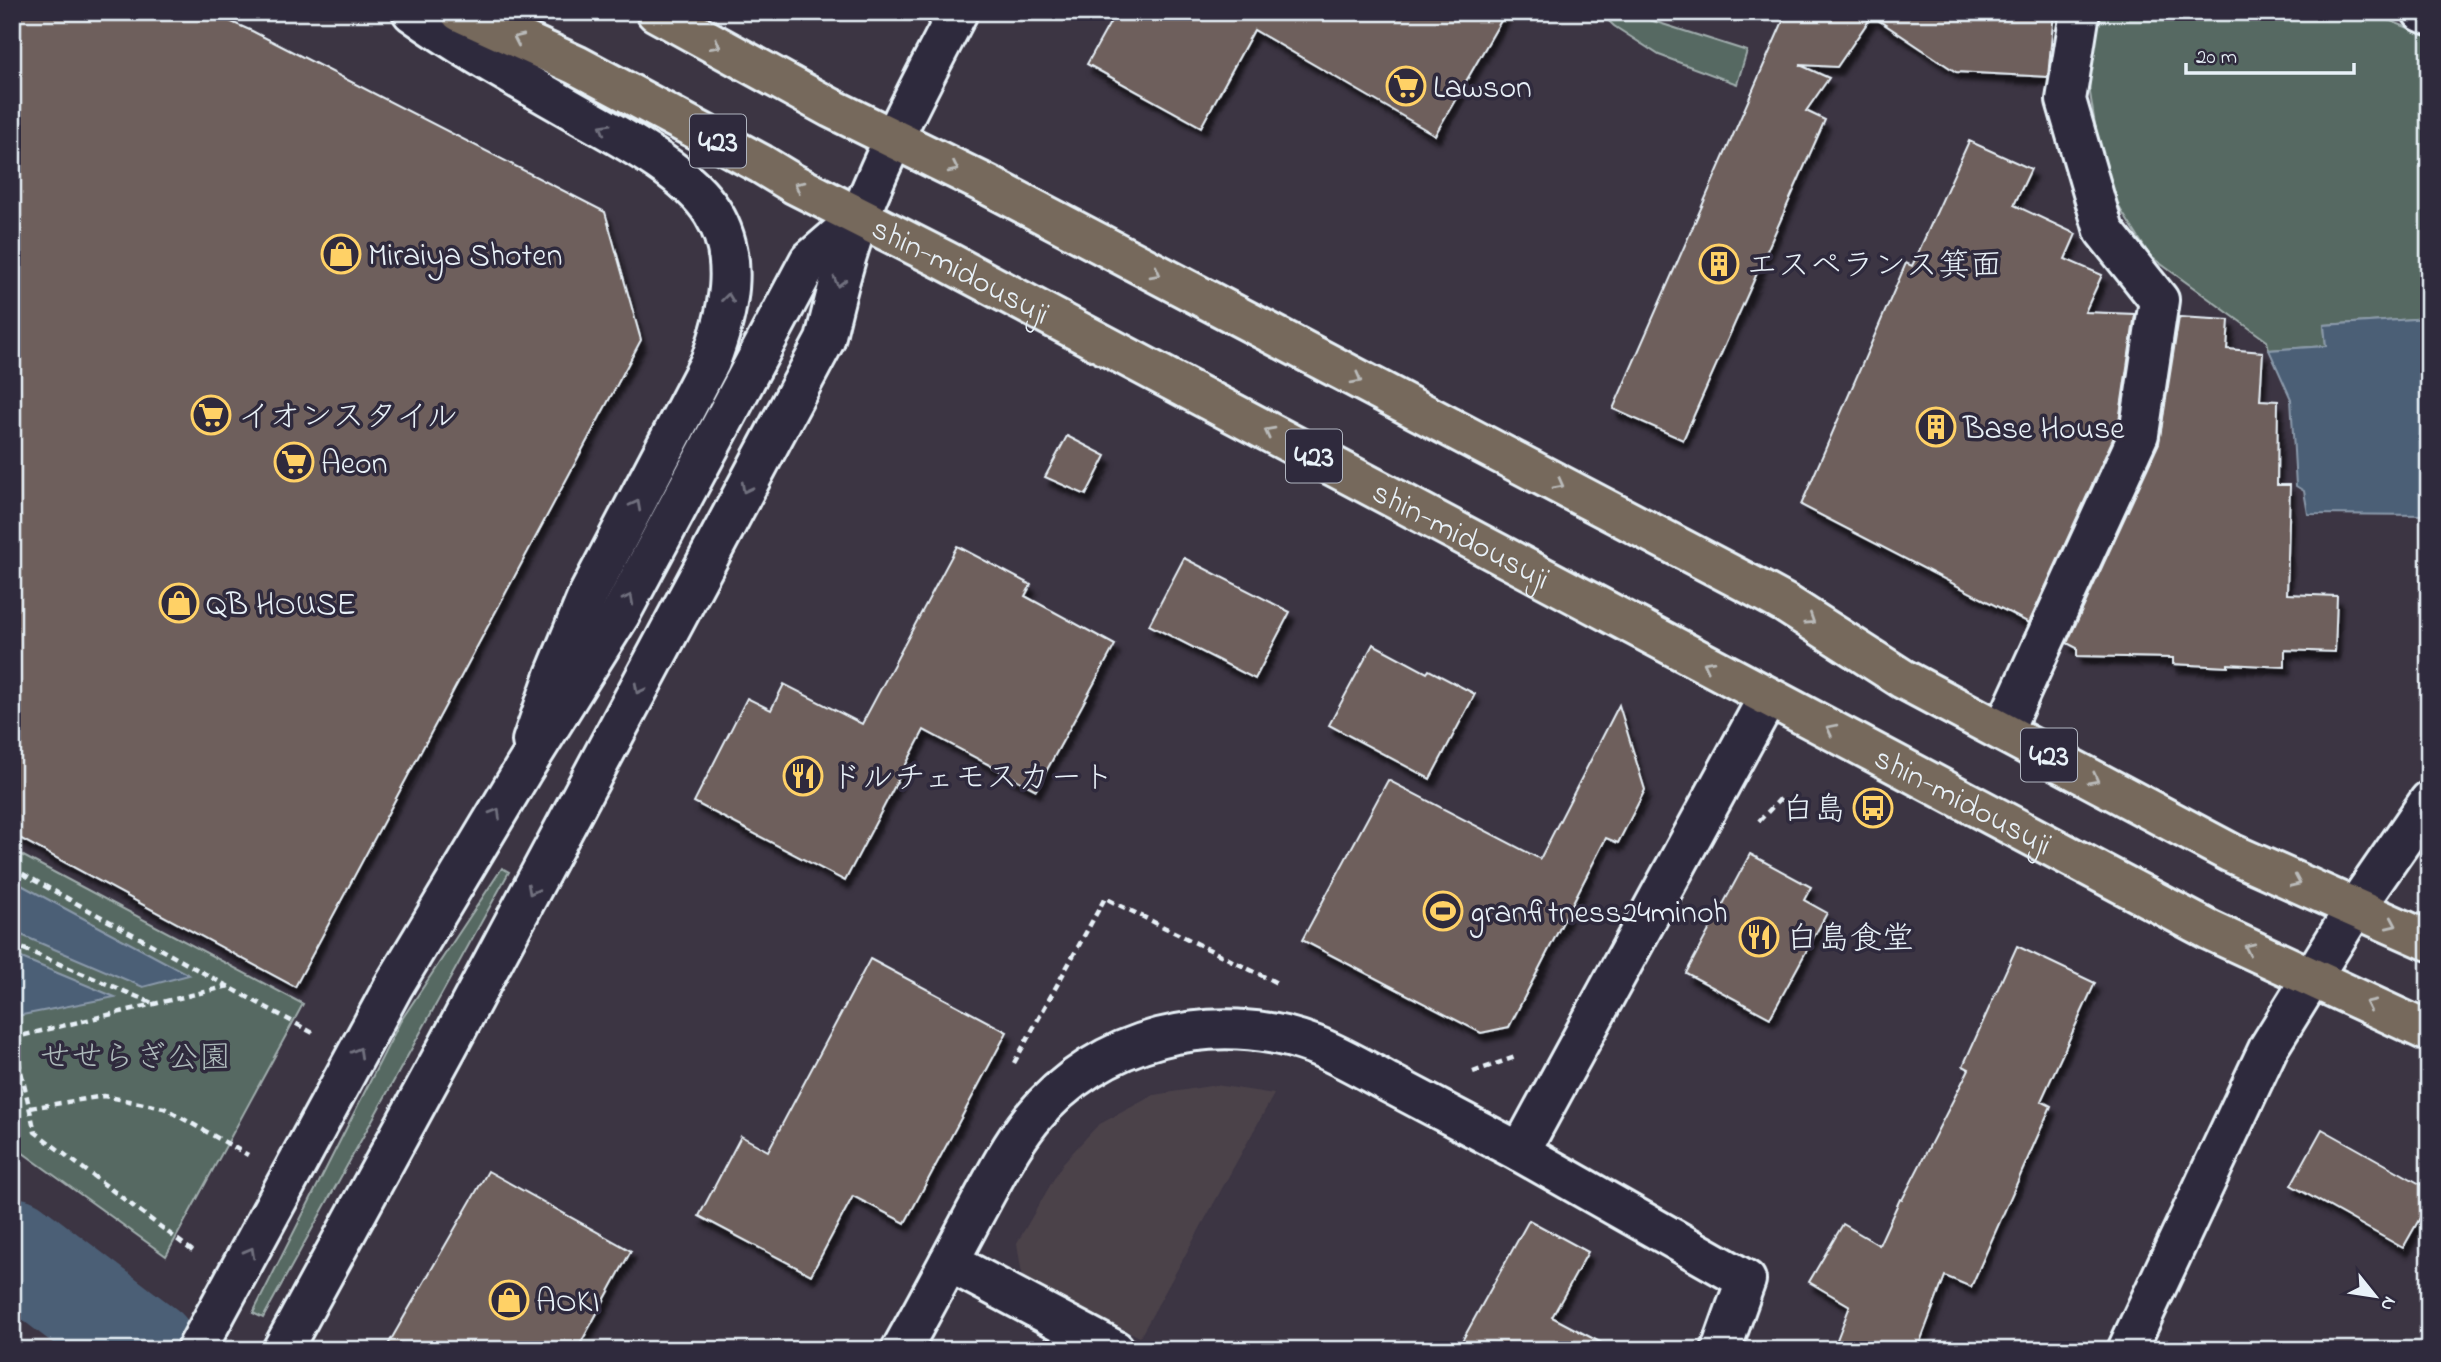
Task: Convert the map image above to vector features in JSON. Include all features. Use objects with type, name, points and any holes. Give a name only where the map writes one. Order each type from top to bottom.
[{"type":"highway","name":"shin-midousuji","points":[[460,12],[576,65],[2209,930],[2429,1031]]},
{"type":"highway","name":"423","points":[[656,12],[831,108],[1012,197],[1751,585],[1786,604],[1903,679],[2231,853],[2429,940]]},
{"type":"street","points":[[412,12],[450,39],[623,139],[664,166],[695,192],[712,211],[729,258],[729,296],[723,327],[710,362],[588,595],[555,675],[523,769]]},
{"type":"street","points":[[282,1350],[449,1046],[825,340],[840,278],[860,217],[893,138],[958,12]]},
{"type":"street","points":[[2003,731],[2139,434],[2158,300],[2104,231],[2066,100],[2080,12]]},
{"type":"street","points":[[2422,12],[2429,15]]},
{"type":"street","points":[[197,1350],[393,987],[523,769],[621,615],[809,261],[860,217]]},
{"type":"street","points":[[1520,1152],[1768,697]]},
{"type":"street","points":[[2127,1350],[2269,1047],[2355,908],[2429,802]]},
{"type":"street","points":[[901,1350],[999,1169],[1022,1132],[1046,1103],[1099,1062],[1130,1047],[1177,1033],[1214,1028],[1259,1031],[1314,1045],[1520,1152],[1746,1280],[1721,1350]]},
{"type":"street","points":[[949,1262],[1115,1350]]},
{"type":"path","points":[[12,868],[317,1035]]},
{"type":"path","points":[[12,944],[153,1004]]},
{"type":"path","points":[[194,1253],[36,1132],[13,1037],[230,986]]},
{"type":"path","points":[[30,1108],[104,1096],[164,1108],[252,1157]]},
{"type":"shaded area","points":[[1216,1085],[1274,1094],[1140,1337],[1023,1281],[1017,1243],[1063,1163],[1098,1125],[1154,1095]]},
{"type":"green space","points":[[1599,12],[1638,12],[1650,20],[1747,51],[1737,84],[1659,55],[1614,26]]},
{"type":"green space","points":[[2092,12],[2368,12],[2429,36],[2429,318],[2324,325],[2326,346],[2269,350],[2267,341],[2150,256],[2117,204],[2100,157],[2085,61]]},
{"type":"green space","name":"せせらぎ公園","points":[[12,850],[303,1004],[166,1256],[12,1145]]},
{"type":"green space","points":[[502,868],[509,872],[263,1318],[253,1313],[400,1022]]},
{"type":"water","points":[[2429,318],[2429,515],[2308,514],[2304,491],[2296,486],[2291,399],[2269,350],[2326,346],[2324,325]]},
{"type":"water","points":[[12,880],[189,975],[143,987],[12,931]]},
{"type":"water","points":[[12,954],[115,997],[12,1017]]},
{"type":"building","name":"Aeon","points":[[12,12],[209,12],[252,31],[605,212],[641,340],[295,987],[12,834]]},
{"type":"building","points":[[1116,12],[1506,12],[1435,135],[1254,30],[1201,127],[1087,64]]},
{"type":"building","name":"エスペランス箕面","points":[[1787,12],[2054,12],[2048,77],[1956,72],[1872,16],[1837,67],[1800,65],[1829,78],[1806,111],[1825,120],[1683,440],[1613,409]]},
{"type":"building","name":"Base House","points":[[1969,141],[2031,169],[2014,205],[2076,234],[2065,259],[2102,275],[2085,312],[2135,314],[2118,428],[2029,623],[1801,505],[1906,263],[1912,266]]},
{"type":"building","points":[[2179,317],[2229,320],[2227,349],[2263,352],[2260,400],[2278,401],[2277,485],[2290,485],[2287,594],[2337,596],[2335,652],[2285,650],[2285,667],[2228,664],[2228,667],[2173,664],[2173,658],[2077,656],[2077,648],[2067,643],[2159,443]]},
{"type":"building","points":[[1067,436],[1106,456],[1086,495],[1045,477]]},
{"type":"building","points":[[957,546],[1031,585],[1025,596],[1115,645],[1036,790],[924,730],[845,881],[694,802],[747,698],[771,710],[784,684],[862,724]]},
{"type":"building","points":[[1184,558],[1290,612],[1255,679],[1149,625]]},
{"type":"building","points":[[1373,644],[1427,673],[1429,670],[1475,694],[1430,779],[1329,725]]},
{"type":"building","name":"granfitness24minoh","points":[[1619,705],[1645,790],[1618,843],[1606,838],[1509,1027],[1481,1033],[1302,940],[1388,780],[1540,859]]},
{"type":"building","points":[[1750,854],[1811,887],[1804,900],[1827,913],[1770,1018],[1686,973]]},
{"type":"building","points":[[2017,946],[2095,983],[2041,1101],[2051,1106],[1971,1287],[1945,1276],[1917,1350],[1833,1350],[1850,1306],[1809,1282],[1843,1224],[1879,1245],[1900,1199],[1902,1200],[1969,1069],[1963,1066]]},
{"type":"building","points":[[870,959],[1007,1032],[905,1223],[853,1196],[811,1275],[699,1216],[741,1136],[768,1151]]},
{"type":"building","points":[[2322,1129],[2429,1189],[2429,1202],[2403,1248],[2291,1185]]},
{"type":"building","name":"AOKI","points":[[488,1171],[631,1251],[577,1350],[385,1350]]},
{"type":"building","points":[[1529,1220],[1588,1252],[1552,1317],[1615,1350],[1457,1350]]},
{"type":"waterway","points":[[12,1248],[146,1350]]},
{"type":"place","name":"Lawson","points":[[1406,86]]},
{"type":"place","name":"Miraiya Shoten","points":[[341,254]]},
{"type":"place","name":"エスペランス箕面","points":[[1719,264]]},
{"type":"place","name":"イオンスタイル","points":[[211,415]]},
{"type":"place","name":"Base House","points":[[1936,427]]},
{"type":"place","name":"Aeon","points":[[294,462]]},
{"type":"place","name":"QB HOUSE","points":[[179,603]]},
{"type":"place","name":"ドルチェモスカート","points":[[803,776]]},
{"type":"place","name":"白島","points":[[1873,808]]},
{"type":"place","name":"granfitness24minoh","points":[[1443,911]]},
{"type":"place","name":"白島食堂","points":[[1759,937]]},
{"type":"place","name":"AOKI","points":[[509,1300]]}]
